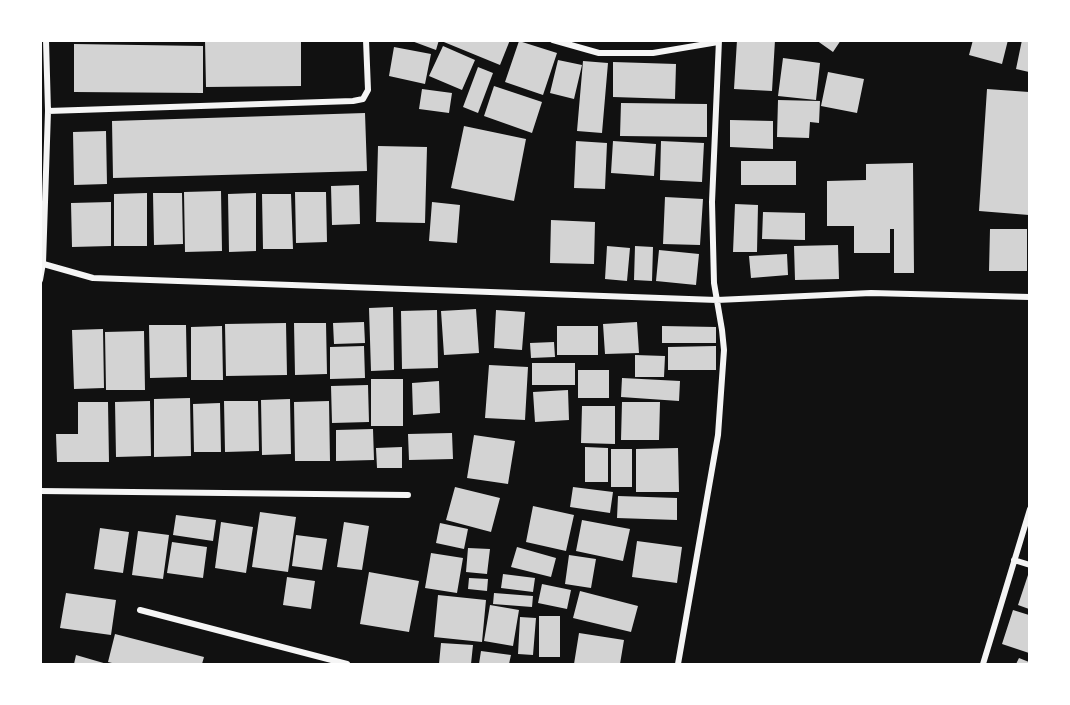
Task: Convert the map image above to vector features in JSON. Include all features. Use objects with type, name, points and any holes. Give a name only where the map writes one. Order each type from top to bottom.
[{"type":"street","points":[[40,280],[48,111],[46,40]]},
{"type":"street","points":[[48,111],[363,99],[368,90],[366,40]]},
{"type":"street","points":[[553,40],[576,44],[599,53],[653,53],[718,41],[712,202],[714,283],[724,350],[718,435],[678,664]]},
{"type":"street","points":[[42,263],[93,278],[717,300],[871,293],[1029,297]]},
{"type":"street","points":[[40,491],[408,495]]},
{"type":"street","points":[[983,664],[1029,509]]},
{"type":"street","points":[[1014,560],[1029,565]]},
{"type":"street","points":[[140,610],[347,664]]},
{"type":"building","points":[[205,40],[301,40],[301,86],[206,87]]},
{"type":"building","points":[[409,40],[439,40],[436,50]]},
{"type":"building","points":[[439,40],[510,40],[500,65]]},
{"type":"building","points":[[737,40],[775,40],[772,91],[734,89]]},
{"type":"building","points":[[816,40],[841,40],[833,52]]},
{"type":"building","points":[[973,40],[1008,40],[1002,64],[969,55]]},
{"type":"building","points":[[1022,40],[1029,40],[1029,72],[1016,69]]},
{"type":"building","points":[[519,41],[557,53],[543,95],[505,82]]},
{"type":"building","points":[[74,44],[203,46],[203,93],[74,92]]},
{"type":"building","points":[[443,46],[475,60],[462,90],[429,76]]},
{"type":"building","points":[[394,47],[431,54],[425,84],[389,76]]},
{"type":"building","points":[[783,58],[820,63],[816,100],[778,96]]},
{"type":"building","points":[[558,60],[582,65],[574,99],[550,93]]},
{"type":"building","points":[[583,61],[608,63],[602,133],[577,131]]},
{"type":"building","points":[[613,62],[676,64],[675,99],[613,97]]},
{"type":"building","points":[[478,67],[493,73],[478,113],[463,107]]},
{"type":"building","points":[[828,72],[864,79],[857,113],[821,106]]},
{"type":"building","points":[[494,86],[542,102],[532,133],[484,116]]},
{"type":"building","points":[[422,89],[452,93],[449,113],[419,109]]},
{"type":"building","points":[[987,89],[1029,92],[1029,215],[979,211]]},
{"type":"building","points":[[778,100],[820,101],[819,123],[810,122],[809,138],[777,137]]},
{"type":"building","points":[[621,103],[707,104],[707,137],[620,136]]},
{"type":"building","points":[[365,113],[367,171],[113,178],[112,121]]},
{"type":"building","points":[[730,120],[773,121],[773,149],[730,147]]},
{"type":"building","points":[[464,126],[526,139],[514,201],[451,188]]},
{"type":"building","points":[[106,131],[107,184],[74,185],[73,132]]},
{"type":"building","points":[[576,141],[607,143],[605,189],[574,188]]},
{"type":"building","points":[[613,141],[656,144],[654,176],[611,173]]},
{"type":"building","points":[[661,141],[704,143],[702,182],[660,180]]},
{"type":"building","points":[[378,146],[427,147],[425,223],[376,222]]},
{"type":"building","points":[[741,161],[796,161],[796,185],[741,185]]},
{"type":"building","points":[[913,163],[914,273],[894,273],[894,229],[890,229],[890,253],[854,253],[854,226],[827,226],[827,181],[866,180],[866,164]]},
{"type":"building","points":[[359,185],[360,224],[332,225],[331,186]]},
{"type":"building","points":[[221,191],[222,251],[185,252],[184,192]]},
{"type":"building","points":[[295,192],[326,192],[327,242],[296,243]]},
{"type":"building","points":[[147,193],[147,246],[114,246],[114,194]]},
{"type":"building","points":[[153,193],[182,193],[183,244],[154,245]]},
{"type":"building","points":[[256,193],[256,251],[229,252],[228,194]]},
{"type":"building","points":[[262,194],[291,194],[293,249],[263,249]]},
{"type":"building","points":[[665,197],[703,199],[700,245],[663,244]]},
{"type":"building","points":[[111,202],[111,246],[72,247],[71,203]]},
{"type":"building","points":[[432,202],[460,205],[457,243],[429,241]]},
{"type":"building","points":[[735,204],[758,205],[757,252],[733,252]]},
{"type":"building","points":[[763,212],[805,213],[805,240],[762,239]]},
{"type":"building","points":[[551,220],[595,222],[594,264],[550,263]]},
{"type":"building","points":[[990,229],[1027,229],[1027,271],[989,271]]},
{"type":"building","points":[[838,245],[839,279],[795,280],[794,246]]},
{"type":"building","points":[[607,246],[630,248],[627,281],[605,279]]},
{"type":"building","points":[[635,246],[653,247],[652,281],[634,280]]},
{"type":"building","points":[[659,250],[699,254],[696,285],[656,281]]},
{"type":"building","points":[[787,254],[788,275],[751,278],[749,256]]},
{"type":"building","points":[[393,307],[394,370],[371,371],[369,308]]},
{"type":"building","points":[[476,309],[479,353],[444,355],[441,311]]},
{"type":"building","points":[[437,310],[438,368],[402,369],[401,311]]},
{"type":"building","points":[[496,310],[525,312],[522,350],[494,348]]},
{"type":"building","points":[[364,322],[365,343],[334,344],[333,323]]},
{"type":"building","points":[[637,322],[639,353],[605,354],[603,324]]},
{"type":"building","points":[[286,323],[287,375],[226,376],[225,324]]},
{"type":"building","points":[[294,323],[326,323],[327,374],[295,375]]},
{"type":"building","points":[[149,325],[186,325],[187,377],[150,378]]},
{"type":"building","points":[[222,326],[223,380],[191,380],[191,327]]},
{"type":"building","points":[[557,326],[598,326],[598,355],[557,355]]},
{"type":"building","points":[[662,326],[716,327],[716,343],[662,343]]},
{"type":"building","points":[[103,329],[104,388],[74,389],[72,330]]},
{"type":"building","points":[[144,331],[145,390],[106,390],[105,332]]},
{"type":"building","points":[[554,342],[555,357],[531,358],[530,343]]},
{"type":"building","points":[[364,346],[365,378],[330,379],[330,347]]},
{"type":"building","points":[[716,346],[716,370],[668,370],[668,347]]},
{"type":"building","points":[[635,355],[665,356],[664,377],[635,377]]},
{"type":"building","points":[[532,363],[575,363],[575,385],[532,385]]},
{"type":"building","points":[[489,365],[528,367],[525,420],[485,418]]},
{"type":"building","points":[[578,370],[609,370],[609,398],[578,398]]},
{"type":"building","points":[[622,378],[680,381],[679,401],[621,397]]},
{"type":"building","points":[[371,379],[403,379],[403,426],[371,426]]},
{"type":"building","points":[[439,381],[440,413],[413,415],[412,383]]},
{"type":"building","points":[[368,385],[369,422],[332,423],[331,386]]},
{"type":"building","points":[[568,390],[569,420],[535,422],[533,392]]},
{"type":"building","points":[[190,398],[191,456],[154,457],[154,399]]},
{"type":"building","points":[[290,399],[291,454],[262,455],[261,400]]},
{"type":"building","points":[[150,401],[151,456],[116,457],[115,402]]},
{"type":"building","points":[[224,401],[258,401],[259,451],[225,452]]},
{"type":"building","points":[[329,401],[330,461],[295,461],[294,402]]},
{"type":"building","points":[[78,402],[108,402],[109,462],[57,462],[56,434],[78,434]]},
{"type":"building","points":[[622,402],[660,402],[659,440],[621,440]]},
{"type":"building","points":[[220,403],[221,452],[194,452],[193,404]]},
{"type":"building","points":[[582,406],[615,406],[615,444],[581,443]]},
{"type":"building","points":[[373,429],[374,460],[336,461],[336,430]]},
{"type":"building","points":[[452,433],[453,459],[409,460],[408,434]]},
{"type":"building","points":[[474,435],[515,441],[508,484],[467,478]]},
{"type":"building","points":[[402,447],[402,468],[377,468],[376,448]]},
{"type":"building","points":[[585,447],[608,448],[608,482],[585,482]]},
{"type":"building","points":[[678,448],[679,492],[636,492],[636,449]]},
{"type":"building","points":[[611,449],[632,449],[632,487],[611,487]]},
{"type":"building","points":[[455,487],[500,498],[491,532],[446,520]]},
{"type":"building","points":[[573,487],[613,492],[610,513],[570,507]]},
{"type":"building","points":[[618,496],[677,498],[677,520],[617,518]]},
{"type":"building","points":[[533,506],[574,515],[566,551],[526,542]]},
{"type":"building","points":[[260,512],[296,517],[288,572],[252,567]]},
{"type":"building","points":[[176,515],[216,520],[213,541],[173,535]]},
{"type":"building","points":[[582,520],[630,529],[623,561],[576,551]]},
{"type":"building","points":[[221,522],[253,527],[246,573],[215,568]]},
{"type":"building","points":[[344,522],[369,526],[362,570],[337,567]]},
{"type":"building","points":[[440,523],[468,529],[464,549],[436,543]]},
{"type":"building","points":[[100,528],[129,532],[123,573],[94,569]]},
{"type":"building","points":[[138,531],[169,535],[163,579],[132,575]]},
{"type":"building","points":[[296,535],[327,539],[322,570],[292,566]]},
{"type":"building","points":[[637,541],[682,547],[677,583],[632,577]]},
{"type":"building","points":[[172,542],[207,547],[203,578],[167,573]]},
{"type":"building","points":[[517,547],[556,558],[551,577],[511,567]]},
{"type":"building","points":[[468,548],[490,549],[487,574],[466,572]]},
{"type":"building","points":[[431,553],[463,558],[457,593],[425,588]]},
{"type":"building","points":[[569,555],[596,559],[591,588],[565,584]]},
{"type":"building","points":[[369,572],[419,581],[409,632],[360,624]]},
{"type":"building","points":[[1029,572],[1029,609],[1018,605]]},
{"type":"building","points":[[503,574],[535,578],[533,592],[501,588]]},
{"type":"building","points":[[287,577],[315,581],[311,609],[283,605]]},
{"type":"building","points":[[469,578],[488,579],[487,591],[468,589]]},
{"type":"building","points":[[542,584],[571,590],[567,609],[538,603]]},
{"type":"building","points":[[580,591],[638,606],[631,632],[573,618]]},
{"type":"building","points":[[66,593],[116,600],[111,635],[60,628]]},
{"type":"building","points":[[494,593],[533,596],[532,607],[493,604]]},
{"type":"building","points":[[438,595],[486,600],[482,642],[434,637]]},
{"type":"building","points":[[490,605],[519,610],[513,646],[484,641]]},
{"type":"building","points":[[1013,610],[1029,615],[1029,653],[1002,644]]},
{"type":"building","points":[[539,616],[560,616],[560,657],[539,657]]},
{"type":"building","points":[[520,617],[536,618],[533,655],[518,654]]},
{"type":"building","points":[[579,633],[624,640],[620,664],[574,664]]},
{"type":"building","points":[[115,634],[204,657],[202,664],[116,664],[108,662]]},
{"type":"building","points":[[441,643],[473,645],[471,664],[439,664]]},
{"type":"building","points":[[481,651],[511,655],[509,664],[479,664]]},
{"type":"building","points":[[76,655],[107,664],[74,664]]},
{"type":"building","points":[[1019,658],[1029,662],[1029,664],[1016,664]]}]
